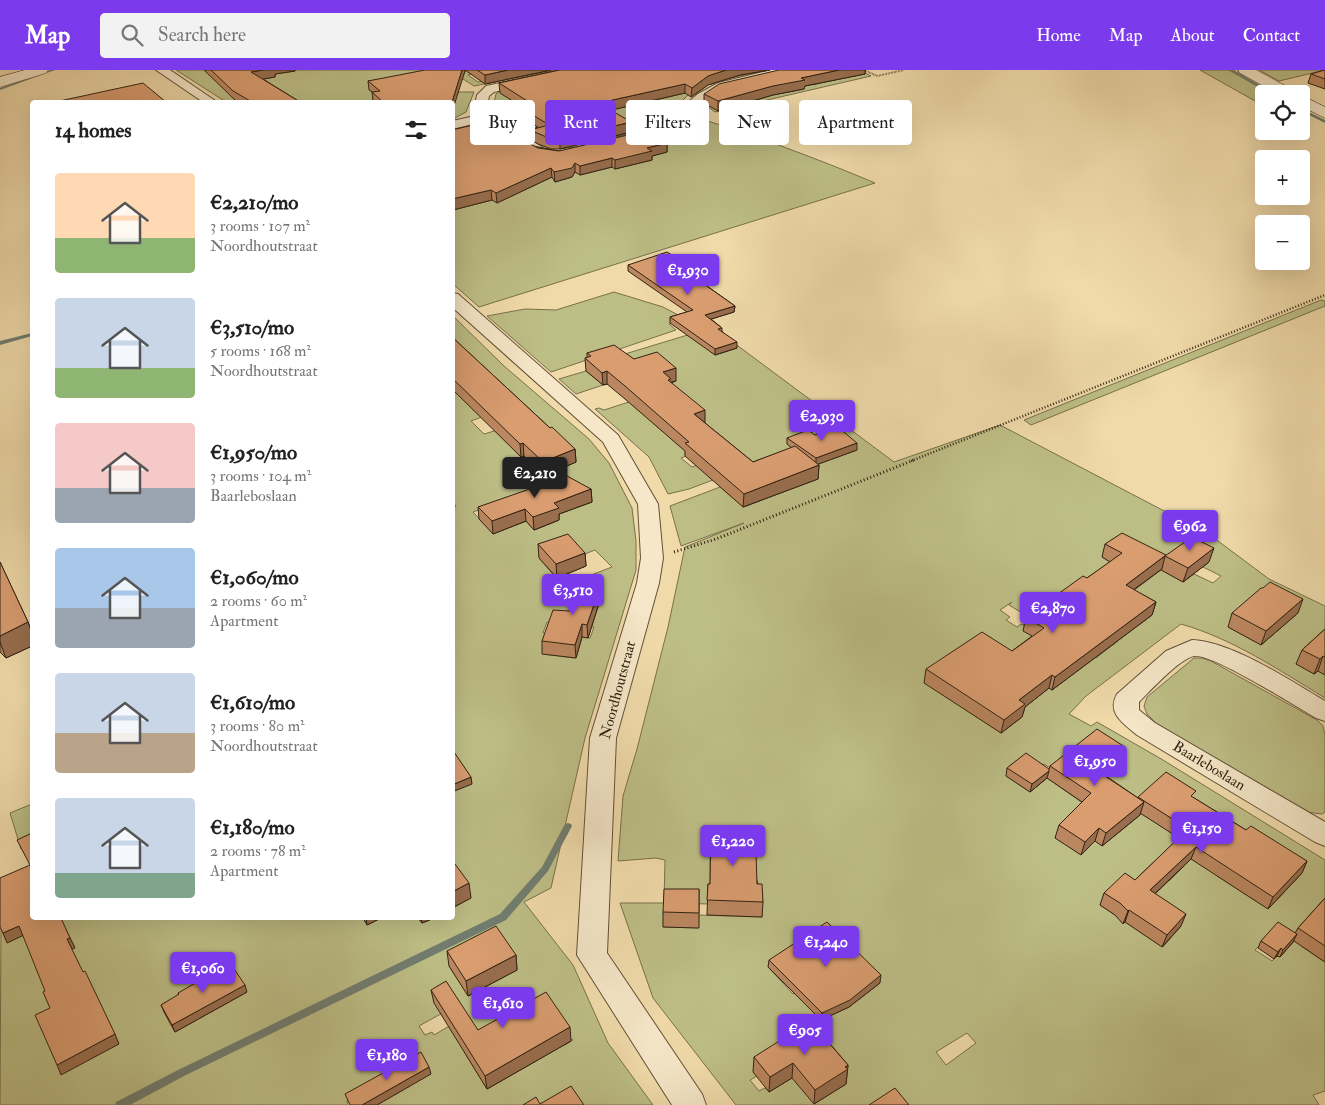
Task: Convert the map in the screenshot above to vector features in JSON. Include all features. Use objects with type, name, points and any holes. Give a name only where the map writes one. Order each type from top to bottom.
[{"type":"main road","points":[[0,82],[41,70]]},
{"type":"main road","points":[[1245,70],[1273,85]]},
{"type":"main road","points":[[1310,105],[1325,113]]},
{"type":"street","points":[[162,70],[208,100]]},
{"type":"street","points":[[482,100],[483,95],[490,89],[576,70]]},
{"type":"street","points":[[616,142],[657,131],[674,122],[701,97],[714,89],[734,82],[792,70]]},
{"type":"street","points":[[455,124],[470,121]]},
{"type":"street","points":[[528,145],[548,155]]},
{"type":"street","name":"Noordhoutstraat","points":[[455,301],[611,440],[648,504],[652,558],[648,583],[603,738],[592,955],[690,1105]]},
{"type":"street","name":"Baarleboslaan","points":[[1325,712],[1283,687],[1208,649],[1193,647],[1177,654],[1126,700],[1127,713],[1146,729],[1325,835]]},
{"type":"path","points":[[864,70],[877,76],[904,70]]},
{"type":"path","points":[[652,558],[716,539],[1325,295]]},
{"type":"green space","points":[[176,70],[491,70],[468,75],[478,82],[531,70],[554,70],[474,86],[463,79],[449,82],[438,92],[474,92],[466,112],[455,118],[457,95],[442,100],[223,100]]},
{"type":"green space","points":[[744,70],[769,70],[716,81],[689,94],[683,100],[626,100],[626,134],[616,137],[616,100],[545,100],[545,144],[535,140],[535,100],[495,100],[496,94],[500,91]]},
{"type":"green space","points":[[859,70],[871,76],[767,100],[719,100],[719,111],[715,112],[709,108],[709,100],[712,97],[792,74],[814,85]]},
{"type":"green space","points":[[1200,70],[1233,70],[1259,85],[1255,85],[1255,101]]},
{"type":"green space","points":[[1259,70],[1325,70],[1279,81]]},
{"type":"green space","points":[[709,122],[719,125],[719,145],[778,145],[875,183],[479,307],[455,286],[455,130],[470,129],[470,145],[510,145],[536,162],[626,144],[709,145]]},
{"type":"green space","points":[[549,145],[585,145],[570,148]]},
{"type":"green space","points":[[614,292],[663,307],[684,318],[669,324],[676,330],[551,372],[487,316],[525,309],[556,310]]},
{"type":"green space","points":[[1321,300],[1325,301],[1325,306],[1031,425],[1024,420]]},
{"type":"green space","points":[[455,318],[504,366],[589,439],[609,463],[632,508],[636,541],[636,570],[585,738],[551,888],[524,902],[573,965],[608,1043],[653,1105],[576,1105],[572,1100],[564,1105],[377,1105],[410,1086],[401,1072],[347,1101],[348,1105],[0,1105],[1,927],[7,943],[24,935],[37,965],[75,947],[61,920],[364,920],[367,924],[376,920],[420,920],[422,923],[429,920],[455,920],[455,907],[471,898],[455,876],[455,391],[461,398],[470,395],[476,400],[495,394],[494,392],[499,390],[493,385],[488,386],[476,375],[455,381],[455,366],[468,361],[463,356],[455,357],[460,354],[455,349]],"holes":[[[515,405],[528,421],[484,434],[471,421]],[[560,491],[566,497],[579,495],[586,500],[585,503],[555,515],[559,520],[534,530],[526,521],[516,525],[506,515],[516,511],[514,507]],[[487,507],[502,523],[488,528],[473,512]],[[568,547],[577,557],[595,550],[612,567],[573,582],[566,574],[556,578],[539,558]],[[547,622],[594,627],[590,638],[582,637],[575,658],[543,654],[550,634],[543,633]],[[498,941],[517,970],[468,995],[449,966]],[[549,1005],[548,1008],[565,1032],[562,1034],[567,1042],[573,1040],[565,1045],[563,1042],[554,1048],[555,1050],[487,1089],[466,1055],[487,1043],[486,1040]],[[455,1006],[463,1018],[434,1035],[432,1032],[425,1035],[419,1026]]]},
{"type":"green space","points":[[714,327],[719,332],[706,336],[709,338],[698,342],[703,345],[722,339],[718,335],[722,334],[894,462],[1000,425],[1210,535],[1269,579],[1325,606],[1325,639],[1297,664],[1314,674],[1318,671],[1325,675],[1325,698],[1273,666],[1237,647],[1200,630],[1181,624],[1086,696],[1069,714],[1091,726],[1097,722],[1163,760],[1325,860],[1325,904],[1308,923],[1317,928],[1301,946],[1323,961],[1325,958],[1325,1091],[1313,1095],[1319,1105],[894,1105],[892,1103],[889,1105],[736,1105],[653,998],[620,903],[664,903],[665,860],[656,858],[618,861],[623,796],[668,627],[685,547],[744,523],[681,546],[670,506],[720,487],[744,507],[818,478],[787,452],[689,489],[668,494],[649,457],[595,409],[604,410],[632,401],[642,409],[671,399],[665,394],[671,391],[665,386],[655,389],[615,357]],"holes":[[[682,407],[705,423],[672,435],[666,430],[662,431],[653,423],[660,420],[656,416]],[[843,433],[848,437],[844,439],[856,450],[841,455],[822,440]],[[712,442],[737,463],[711,473],[700,464],[692,467],[681,458],[689,455],[686,452]],[[1113,543],[1132,553],[1123,560],[1144,571],[1137,576],[1102,557],[1109,552],[1104,549]],[[1187,551],[1209,562],[1203,567],[1221,576],[1213,583],[1194,574],[1183,582],[1162,570]],[[1107,574],[1134,589],[1122,599],[1152,615],[1139,625],[1082,593]],[[1265,597],[1297,613],[1261,645],[1228,627],[1256,602],[1258,603]],[[1064,601],[1093,618],[1087,623],[1118,641],[1096,658],[1035,622]],[[1012,602],[1009,605],[1032,619],[1024,625],[1021,624],[1017,627],[1006,620],[1010,617],[1000,610]],[[1037,644],[1079,669],[1052,690],[1049,688],[1041,694],[1011,676],[1018,670],[1024,673],[1032,667],[1022,661],[1031,654],[1027,651]],[[955,662],[990,684],[982,690],[1022,717],[1001,733],[925,683]],[[1093,742],[1121,760],[1093,783],[1108,793],[1090,808],[1047,778]],[[1020,758],[1037,770],[1044,764],[1055,771],[1030,792],[1006,776],[1013,770],[1009,766]],[[1162,785],[1192,803],[1187,808],[1212,824],[1190,845],[1135,809]],[[1106,820],[1121,830],[1102,845],[1088,835]],[[1219,838],[1235,848],[1246,838],[1302,873],[1277,900],[1270,896],[1262,905],[1217,876],[1226,867],[1204,852]],[[710,841],[747,842],[748,868],[756,868],[756,899],[761,899],[762,917],[699,915],[698,928],[663,927],[665,903],[710,904]],[[1168,857],[1183,867],[1169,881],[1154,871]],[[1121,886],[1181,926],[1163,947],[1100,905]],[[826,930],[851,955],[793,994],[768,967]],[[1275,930],[1293,942],[1280,957],[1277,956],[1272,961],[1255,950]],[[866,968],[879,983],[849,1007],[821,1020],[811,1010]],[[967,1033],[976,1043],[946,1065],[936,1052]],[[812,1034],[824,1048],[820,1051],[846,1079],[843,1081],[845,1084],[814,1104],[793,1076],[769,1092],[765,1088],[759,1091],[750,1080],[757,1076],[753,1072]]]},
{"type":"green space","points":[[586,371],[603,385],[576,394],[559,379]]},
{"type":"green space","points":[[1194,658],[1211,661],[1317,720],[1323,726],[1325,736],[1325,812],[1322,814],[1306,812],[1156,723],[1147,714],[1144,706],[1147,697]]},
{"type":"green space","points":[[30,805],[30,845],[21,849],[10,813]]},
{"type":"building","points":[[211,70],[263,70],[251,72],[297,100],[249,100],[233,91]]},
{"type":"building","points":[[425,70],[462,70],[453,100],[381,100],[372,92],[380,91],[368,81]]},
{"type":"building","points":[[477,70],[508,70],[485,75]]},
{"type":"building","points":[[560,70],[726,70],[708,76],[692,88],[685,84],[613,100],[545,100],[545,123],[535,116],[535,100],[526,100],[499,83]]},
{"type":"building","points":[[779,70],[839,70],[801,78],[805,80],[773,86],[718,101],[704,94],[719,84]]},
{"type":"building","points":[[1325,70],[1325,79],[1311,74]]},
{"type":"building","points":[[143,83],[164,100],[64,100]]},
{"type":"building","points":[[616,113],[626,119],[626,123],[616,126]]},
{"type":"building","points":[[470,126],[470,145],[532,145],[538,148],[559,151],[585,145],[616,145],[616,138],[626,135],[626,145],[659,145],[647,148],[652,151],[615,160],[612,158],[580,166],[575,163],[572,168],[554,172],[551,168],[496,193],[491,190],[455,198],[455,129]]},
{"type":"building","points":[[545,126],[545,136],[535,132],[535,129]]},
{"type":"building","points":[[667,252],[703,274],[694,277],[735,306],[705,315],[722,328],[718,329],[737,342],[715,349],[670,317],[693,310],[628,265]]},
{"type":"building","points":[[455,340],[575,449],[543,462],[523,443],[520,444],[455,381]]},
{"type":"building","points":[[614,345],[634,359],[657,352],[676,368],[663,372],[671,379],[668,380],[705,410],[694,414],[753,462],[795,446],[819,465],[744,494],[685,443],[689,442],[625,386],[607,371],[602,373],[585,358],[591,356],[587,353]]},
{"type":"building","points":[[839,428],[857,443],[816,458],[787,438],[808,430],[815,435]]},
{"type":"building","points":[[567,476],[591,489],[554,503],[559,508],[533,517],[525,509],[492,521],[478,507]]},
{"type":"building","points":[[1122,533],[1166,555],[1126,585],[1156,602],[1055,677],[1052,675],[1019,700],[1025,704],[1004,720],[926,669],[982,632],[1012,651],[1044,628],[1026,617],[1083,576],[1087,578],[1122,553],[1105,544]]},
{"type":"building","points":[[568,534],[585,553],[556,564],[538,544]]},
{"type":"building","points":[[1192,537],[1214,548],[1188,568],[1165,556]]},
{"type":"building","points":[[0,562],[28,622],[0,636]]},
{"type":"building","points":[[579,582],[601,584],[587,625],[582,624],[575,645],[542,641],[553,610],[570,611]]},
{"type":"building","points":[[1270,582],[1303,599],[1266,631],[1232,613]]},
{"type":"building","points":[[1325,629],[1325,657],[1323,656],[1320,659],[1302,650]]},
{"type":"building","points":[[1097,729],[1125,747],[1096,770],[1144,802],[1106,833],[1099,828],[1085,842],[1059,825],[1091,793],[1050,766]]},
{"type":"building","points":[[455,753],[471,777],[455,784]]},
{"type":"building","points":[[1026,753],[1049,769],[1032,784],[1007,768]]},
{"type":"building","points":[[1166,772],[1196,791],[1191,796],[1246,830],[1251,826],[1307,861],[1273,897],[1196,847],[1150,890],[1186,914],[1167,935],[1128,911],[1120,903],[1104,893],[1125,873],[1135,880],[1188,829],[1138,797]]},
{"type":"building","points":[[711,826],[748,827],[749,853],[756,853],[757,884],[762,884],[763,902],[707,900],[708,884],[710,884]]},
{"type":"building","points":[[30,834],[30,865],[17,840]]},
{"type":"building","points":[[455,864],[469,883],[455,890]]},
{"type":"building","points":[[30,865],[30,920],[62,920],[70,938],[67,939],[83,972],[85,971],[115,1034],[57,1065],[35,1015],[50,1008],[19,926],[3,933],[0,927],[0,878]]},
{"type":"building","points":[[664,889],[699,889],[699,913],[663,912]]},
{"type":"building","points":[[1325,898],[1325,946],[1298,928]]},
{"type":"building","points":[[827,922],[881,975],[850,1000],[822,1013],[769,960]]},
{"type":"building","points":[[1278,922],[1297,934],[1283,950],[1281,948],[1278,952],[1261,941]]},
{"type":"building","points":[[496,926],[516,955],[466,981],[447,951]]},
{"type":"building","points":[[230,963],[245,985],[172,1025],[161,1005]]},
{"type":"building","points":[[446,981],[478,1030],[546,992],[570,1027],[485,1076],[431,990]]},
{"type":"building","points":[[814,1019],[827,1034],[823,1036],[848,1065],[845,1067],[848,1069],[815,1090],[793,1063],[770,1077],[754,1057]]},
{"type":"building","points":[[421,1052],[429,1067],[362,1105],[350,1105],[345,1094]]},
{"type":"building","points":[[571,1086],[584,1105],[523,1105],[536,1097],[540,1104]]},
{"type":"building","points":[[895,1088],[909,1105],[869,1105]]},
{"type":"waterway","points":[[0,89],[53,70]]},
{"type":"waterway","points":[[1230,70],[1257,85]]},
{"type":"waterway","points":[[1310,114],[1325,122]]},
{"type":"waterway","points":[[0,343],[30,336]]},
{"type":"waterway","points":[[120,1105],[181,1073],[503,917],[545,869],[568,826]]}]
